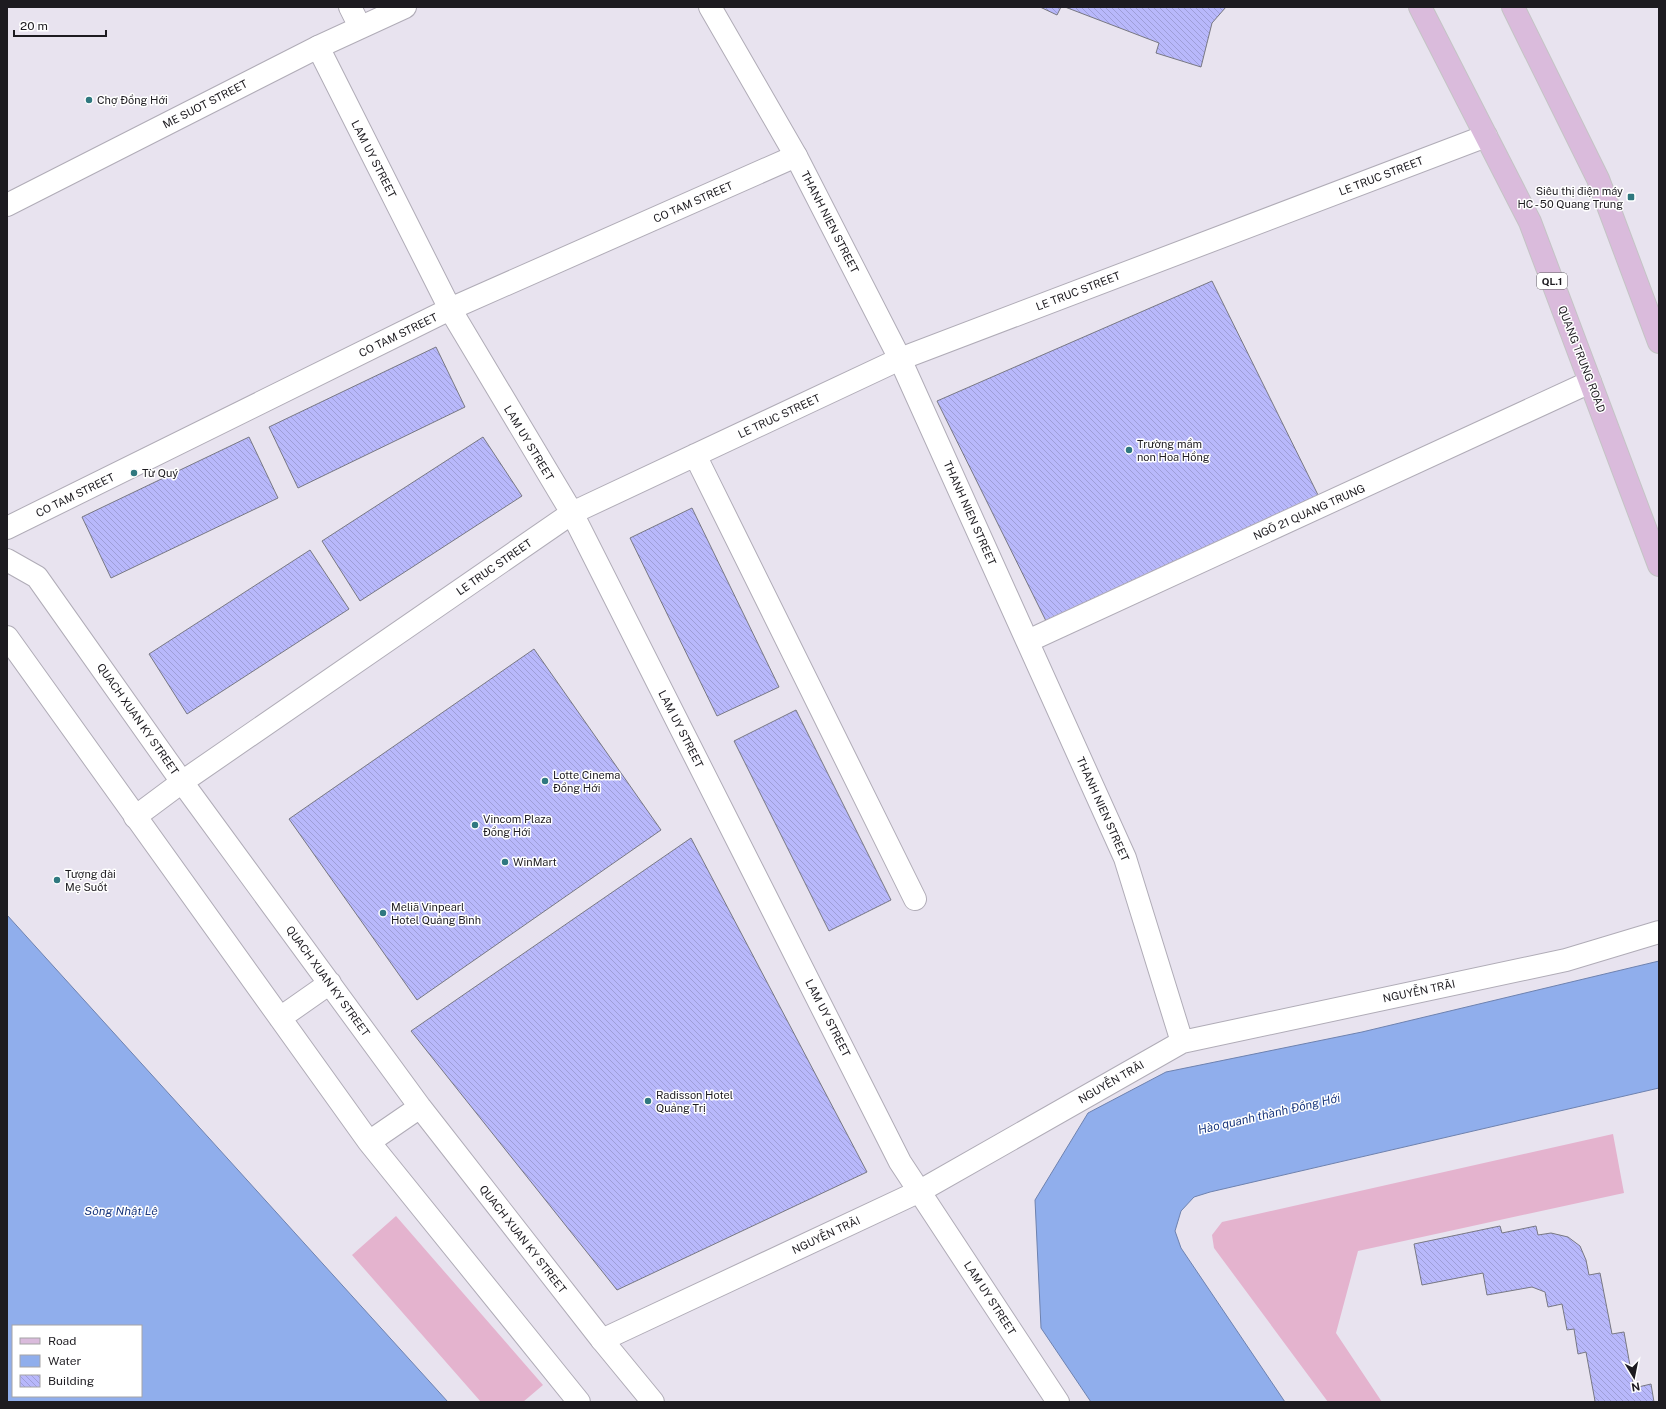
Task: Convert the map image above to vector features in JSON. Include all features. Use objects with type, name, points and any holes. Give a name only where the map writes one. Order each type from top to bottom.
[{"type":"main road","name":"QUANG TRUNG ROAD","points":[[1420,7],[1530,222],[1659,565]]},
{"type":"main road","points":[[1513,7],[1598,179],[1659,342]]},
{"type":"street","points":[[350,7],[360,27]]},
{"type":"street","name":"ME SUOT STREET","points":[[7,205],[318,47],[405,7]]},
{"type":"street","name":"THANH NIEN STREET","points":[[710,7],[796,156],[900,359],[1125,858],[1182,1042]]},
{"type":"street","name":"LAM UY STREET","points":[[318,47],[450,309],[572,513],[900,1162],[1058,1402]]},
{"type":"street","name":"LE TRUC STREET","points":[[135,817],[182,782],[572,513],[900,359],[1486,136]]},
{"type":"street","name":"CO TAM STREET","points":[[7,528],[450,309],[796,156]]},
{"type":"street","name":"NGÕ 21 QUANG TRUNG","points":[[1028,641],[1590,382]]},
{"type":"street","points":[[695,455],[915,899]]},
{"type":"street","name":"QUACH XUAN KY STREET","points":[[7,560],[37,576],[182,782],[420,1107],[602,1340],[653,1402]]},
{"type":"street","points":[[7,637],[369,1142],[579,1402]]},
{"type":"street","name":"NGUYỄN TRÃI","points":[[602,1340],[920,1191],[1182,1042],[1566,960],[1659,932]]},
{"type":"street","points":[[280,1018],[330,983]]},
{"type":"street","points":[[369,1142],[420,1107]]},
{"type":"shaded area","points":[[1613,1134],[1624,1193],[1358,1251],[1336,1333],[1382,1402],[1328,1402],[1214,1248],[1212,1235],[1222,1222]]},
{"type":"shaded area","points":[[396,1216],[543,1385],[523,1402],[481,1402],[352,1255]]},
{"type":"water","name":"Sông Nhật Lệ","points":[[7,915],[448,1402],[7,1402]]},
{"type":"water","name":"Hào quanh thành Đồng Hới","points":[[1659,961],[1659,1088],[1210,1192],[1194,1197],[1181,1211],[1175,1231],[1181,1248],[1285,1402],[1091,1402],[1041,1328],[1035,1200],[1088,1113],[1166,1072],[1362,1032]]},
{"type":"building","points":[[1040,7],[1061,7],[1057,15]]},
{"type":"building","points":[[1065,7],[1226,7],[1212,23],[1201,67],[1156,53],[1159,43]]},
{"type":"building","name":"Trường mầm non Hoa Hồng","points":[[1212,281],[1320,499],[1047,623],[937,401]]},
{"type":"building","points":[[436,347],[465,407],[298,488],[269,427]]},
{"type":"building","points":[[249,437],[278,498],[111,578],[82,517]]},
{"type":"building","points":[[483,437],[522,496],[360,601],[322,541]]},
{"type":"building","points":[[692,508],[779,687],[717,716],[630,538]]},
{"type":"building","points":[[310,550],[349,609],[187,714],[149,654]]},
{"type":"building","name":"Vincom Plaza Đồng Hới","points":[[534,649],[661,830],[417,1000],[289,819]]},
{"type":"building","points":[[796,710],[891,900],[829,931],[734,741]]},
{"type":"building","name":"Radisson Hotel Quảng Trị","points":[[691,838],[867,1172],[617,1290],[411,1031]]},
{"type":"building","points":[[1500,1226],[1502,1233],[1536,1226],[1538,1235],[1551,1233],[1568,1237],[1580,1246],[1586,1260],[1589,1275],[1600,1273],[1612,1334],[1624,1332],[1634,1388],[1651,1384],[1654,1402],[1592,1402],[1595,1401],[1586,1352],[1578,1354],[1574,1329],[1567,1330],[1562,1304],[1548,1307],[1545,1292],[1532,1287],[1487,1295],[1483,1273],[1422,1285],[1414,1244]]},
{"type":"place","name":"Chợ Đồng Hới","points":[[89,100]]},
{"type":"place","name":"Siêu thị điện máy HC - 50 Quang Trung","points":[[1631,197]]},
{"type":"place","name":"Trường mầm non Hoa Hồng","points":[[1129,450]]},
{"type":"place","name":"Từ Quý","points":[[134,473]]},
{"type":"place","name":"Lotte Cinema Đồng Hới","points":[[545,781]]},
{"type":"place","name":"Vincom Plaza Đồng Hới","points":[[475,825]]},
{"type":"place","name":"WinMart","points":[[505,862]]},
{"type":"place","name":"Tượng đài Mẹ Suốt","points":[[57,880]]},
{"type":"place","name":"Meliã Vinpearl Hotel Quảng Bình","points":[[383,913]]},
{"type":"place","name":"Radisson Hotel Quảng Trị","points":[[648,1101]]}]
